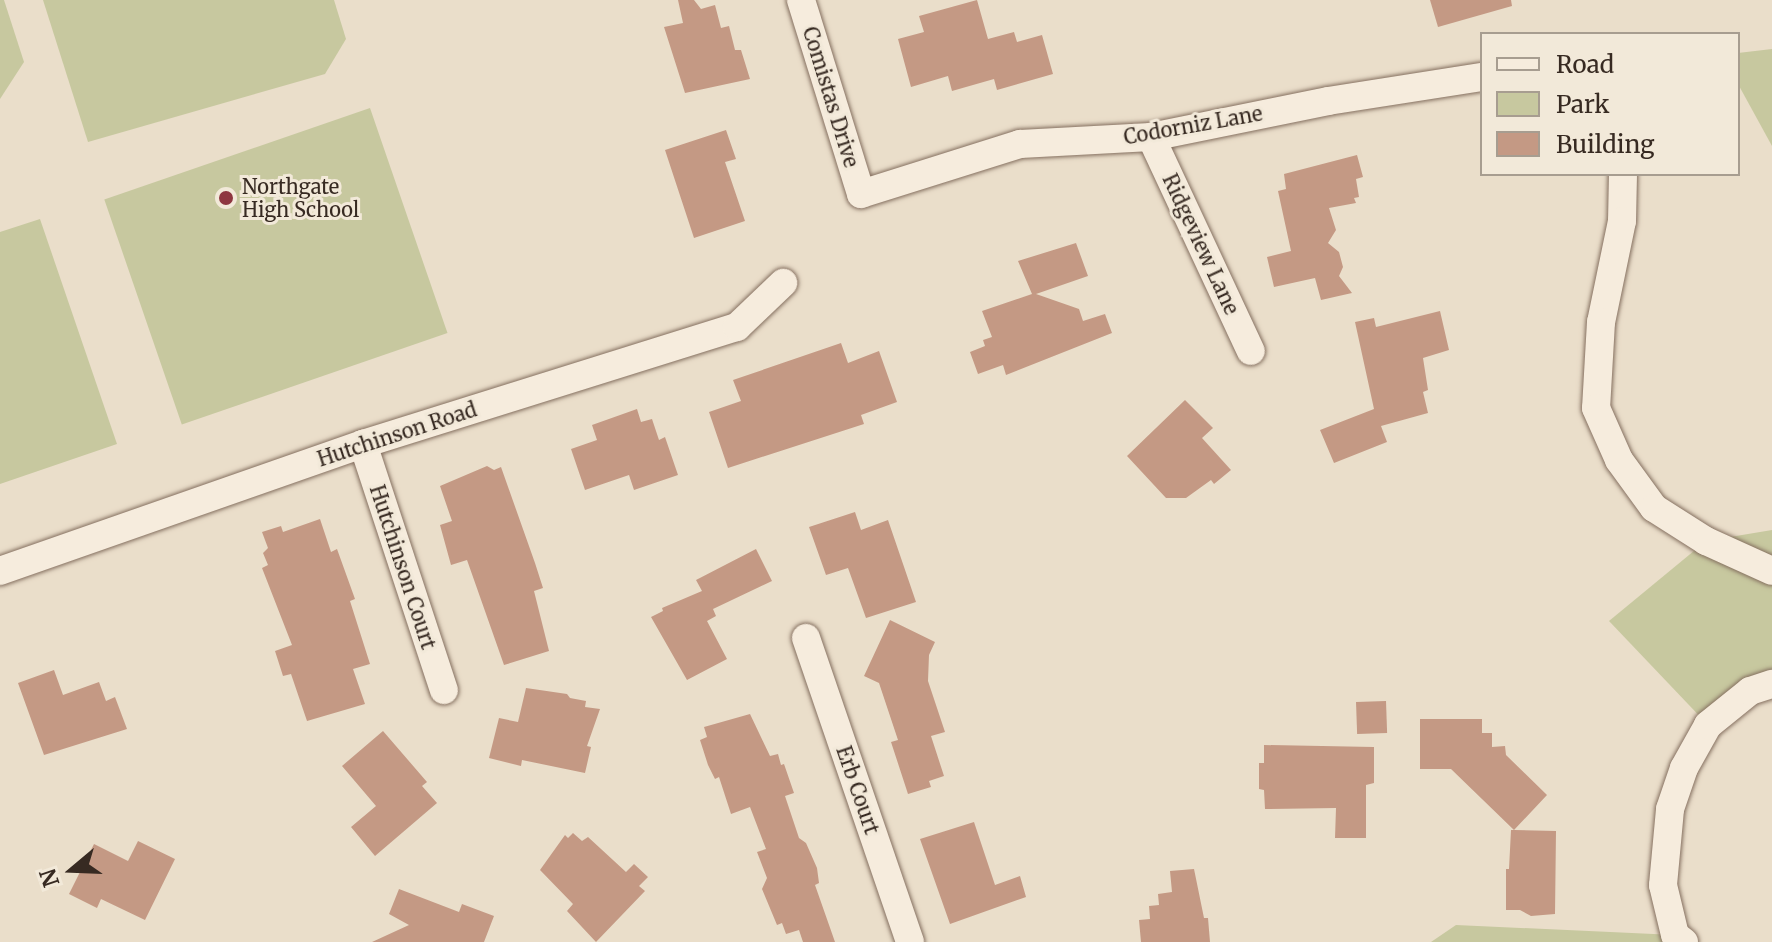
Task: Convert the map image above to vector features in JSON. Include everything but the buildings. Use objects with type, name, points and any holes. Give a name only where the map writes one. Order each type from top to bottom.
[{"type":"street","name":"Comistas Drive","points":[[801,0],[861,194]]},
{"type":"street","name":"Codorniz Lane","points":[[861,194],[1020,144],[1151,137],[1328,101],[1480,77]]},
{"type":"street","name":"Ridgeview Lane","points":[[1151,137],[1251,351]]},
{"type":"street","points":[[1623,176],[1622,221],[1601,322],[1596,408],[1619,460],[1654,508],[1706,541],[1772,571]]},
{"type":"street","name":"Hutchinson Road","points":[[0,571],[363,444],[737,327],[783,283]]},
{"type":"street","name":"Hutchinson Court","points":[[363,444],[444,690]]},
{"type":"street","name":"Erb Court","points":[[806,638],[910,942]]},
{"type":"street","points":[[1684,942],[1675,935],[1663,885],[1670,809],[1684,768],[1708,725],[1750,691],[1772,684]]},
{"type":"green space","points":[[0,0],[4,0],[24,62],[0,99]]},
{"type":"green space","points":[[43,0],[334,0],[346,39],[325,74],[88,142]]},
{"type":"green space","points":[[1772,49],[1772,146],[1740,88],[1740,53]]},
{"type":"green space","points":[[370,108],[447,333],[182,425],[104,199]]},
{"type":"green space","points":[[40,219],[117,444],[0,484],[0,232]]},
{"type":"green space","points":[[1772,530],[1772,684],[1708,725],[1609,621],[1706,541]]},
{"type":"green space","points":[[1456,925],[1675,935],[1684,942],[1431,942]]},
{"type":"place","name":"Northgate High School","points":[[226,198]]}]
